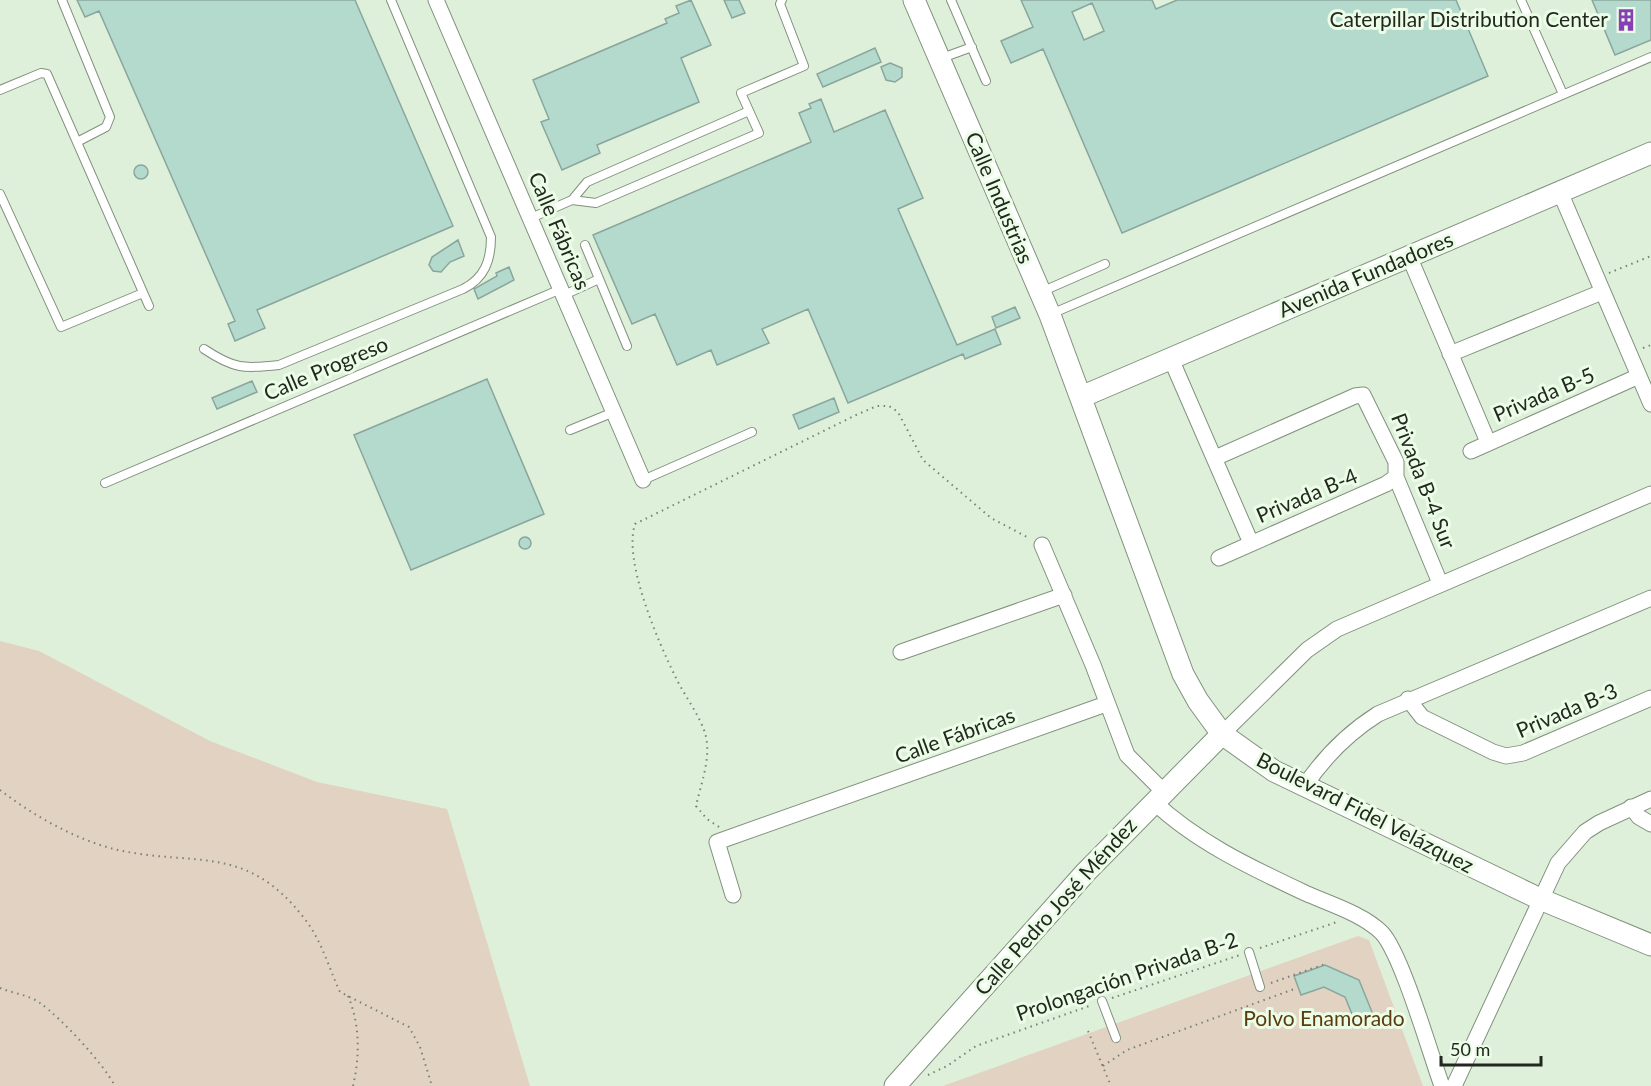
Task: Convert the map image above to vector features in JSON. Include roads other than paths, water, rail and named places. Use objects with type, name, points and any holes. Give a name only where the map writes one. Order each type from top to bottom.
[{"type":"street","name":"Calle Fábricas","points":[[436,0],[643,480]]},
{"type":"street","name":"Calle Industrias","points":[[914,0],[1050,315],[1081,398]]},
{"type":"street","name":"Avenida Fundadores","points":[[1081,398],[1651,153]]},
{"type":"street","points":[[1560,192],[1651,404]]},
{"type":"street","name":"Privada B-5","points":[[1409,256],[1488,442],[1639,376]]},
{"type":"street","points":[[1450,354],[1599,285]]},
{"type":"street","name":"Privada B-4","points":[[1171,359],[1251,543],[1386,484],[1396,477]]},
{"type":"street","name":"Privada B-4 Sur","points":[[1215,458],[1355,396],[1364,395],[1396,462],[1396,477],[1440,583]]},
{"type":"street","name":"Boulevard Fidel Velázquez","points":[[1081,398],[1183,674],[1198,701],[1222,734],[1274,771],[1305,787],[1540,899],[1651,945]]},
{"type":"street","points":[[1471,451],[1488,442]]},
{"type":"street","points":[[1222,734],[1258,696],[1322,639],[1367,614],[1651,494]]},
{"type":"street","points":[[1219,558],[1251,543]]},
{"type":"street","points":[[1042,545],[1064,595],[1126,755],[1159,796],[1171,818],[1256,870],[1364,920],[1382,934],[1396,957],[1442,1086]]},
{"type":"street","points":[[901,652],[1064,595]]},
{"type":"street","points":[[1305,787],[1324,759],[1360,725],[1408,699],[1651,598]]},
{"type":"street","name":"Privada B-3","points":[[1408,699],[1422,717],[1506,756],[1523,753],[1651,698]]},
{"type":"street","name":"Calle Fábricas","points":[[733,895],[717,842],[1106,704]]},
{"type":"street","name":"Calle Pedro José Méndez","points":[[901,1079],[1086,872],[1222,734]]},
{"type":"street","points":[[1454,1086],[1558,863],[1585,832],[1651,799]]},
{"type":"street","points":[[1631,807],[1639,817],[1651,824]]},
{"type":"lane","points":[[62,0],[110,117],[106,128],[76,142]]},
{"type":"lane","points":[[204,349],[235,367],[248,369],[279,364],[463,289],[483,275],[491,251],[491,237],[391,0]]},
{"type":"lane","points":[[572,200],[596,203],[759,133],[741,93],[804,66],[780,4],[782,0]]},
{"type":"lane","points":[[951,0],[986,81]]},
{"type":"lane","points":[[1521,0],[1563,94]]},
{"type":"lane","points":[[940,59],[972,47]]},
{"type":"lane","points":[[1050,315],[1651,57]]},
{"type":"lane","points":[[0,90],[41,73],[47,74],[149,306]]},
{"type":"lane","points":[[531,218],[572,200],[587,182],[749,111]]},
{"type":"lane","points":[[0,194],[61,327],[143,293]]},
{"type":"lane","points":[[585,245],[627,346]]},
{"type":"lane","points":[[1040,293],[1105,264]]},
{"type":"lane","name":"Calle Progreso","points":[[105,483],[599,279]]},
{"type":"lane","points":[[570,430],[615,411]]},
{"type":"lane","points":[[643,480],[752,432]]},
{"type":"lane","points":[[1249,952],[1264,986]]},
{"type":"lane","points":[[1102,1001],[1116,1038]]},
{"type":"place","name":"Caterpillar Distribution Center","points":[[1626,20]]},
{"type":"park label","name":"Polvo Enamorado","points":[[1324,1019]]}]
